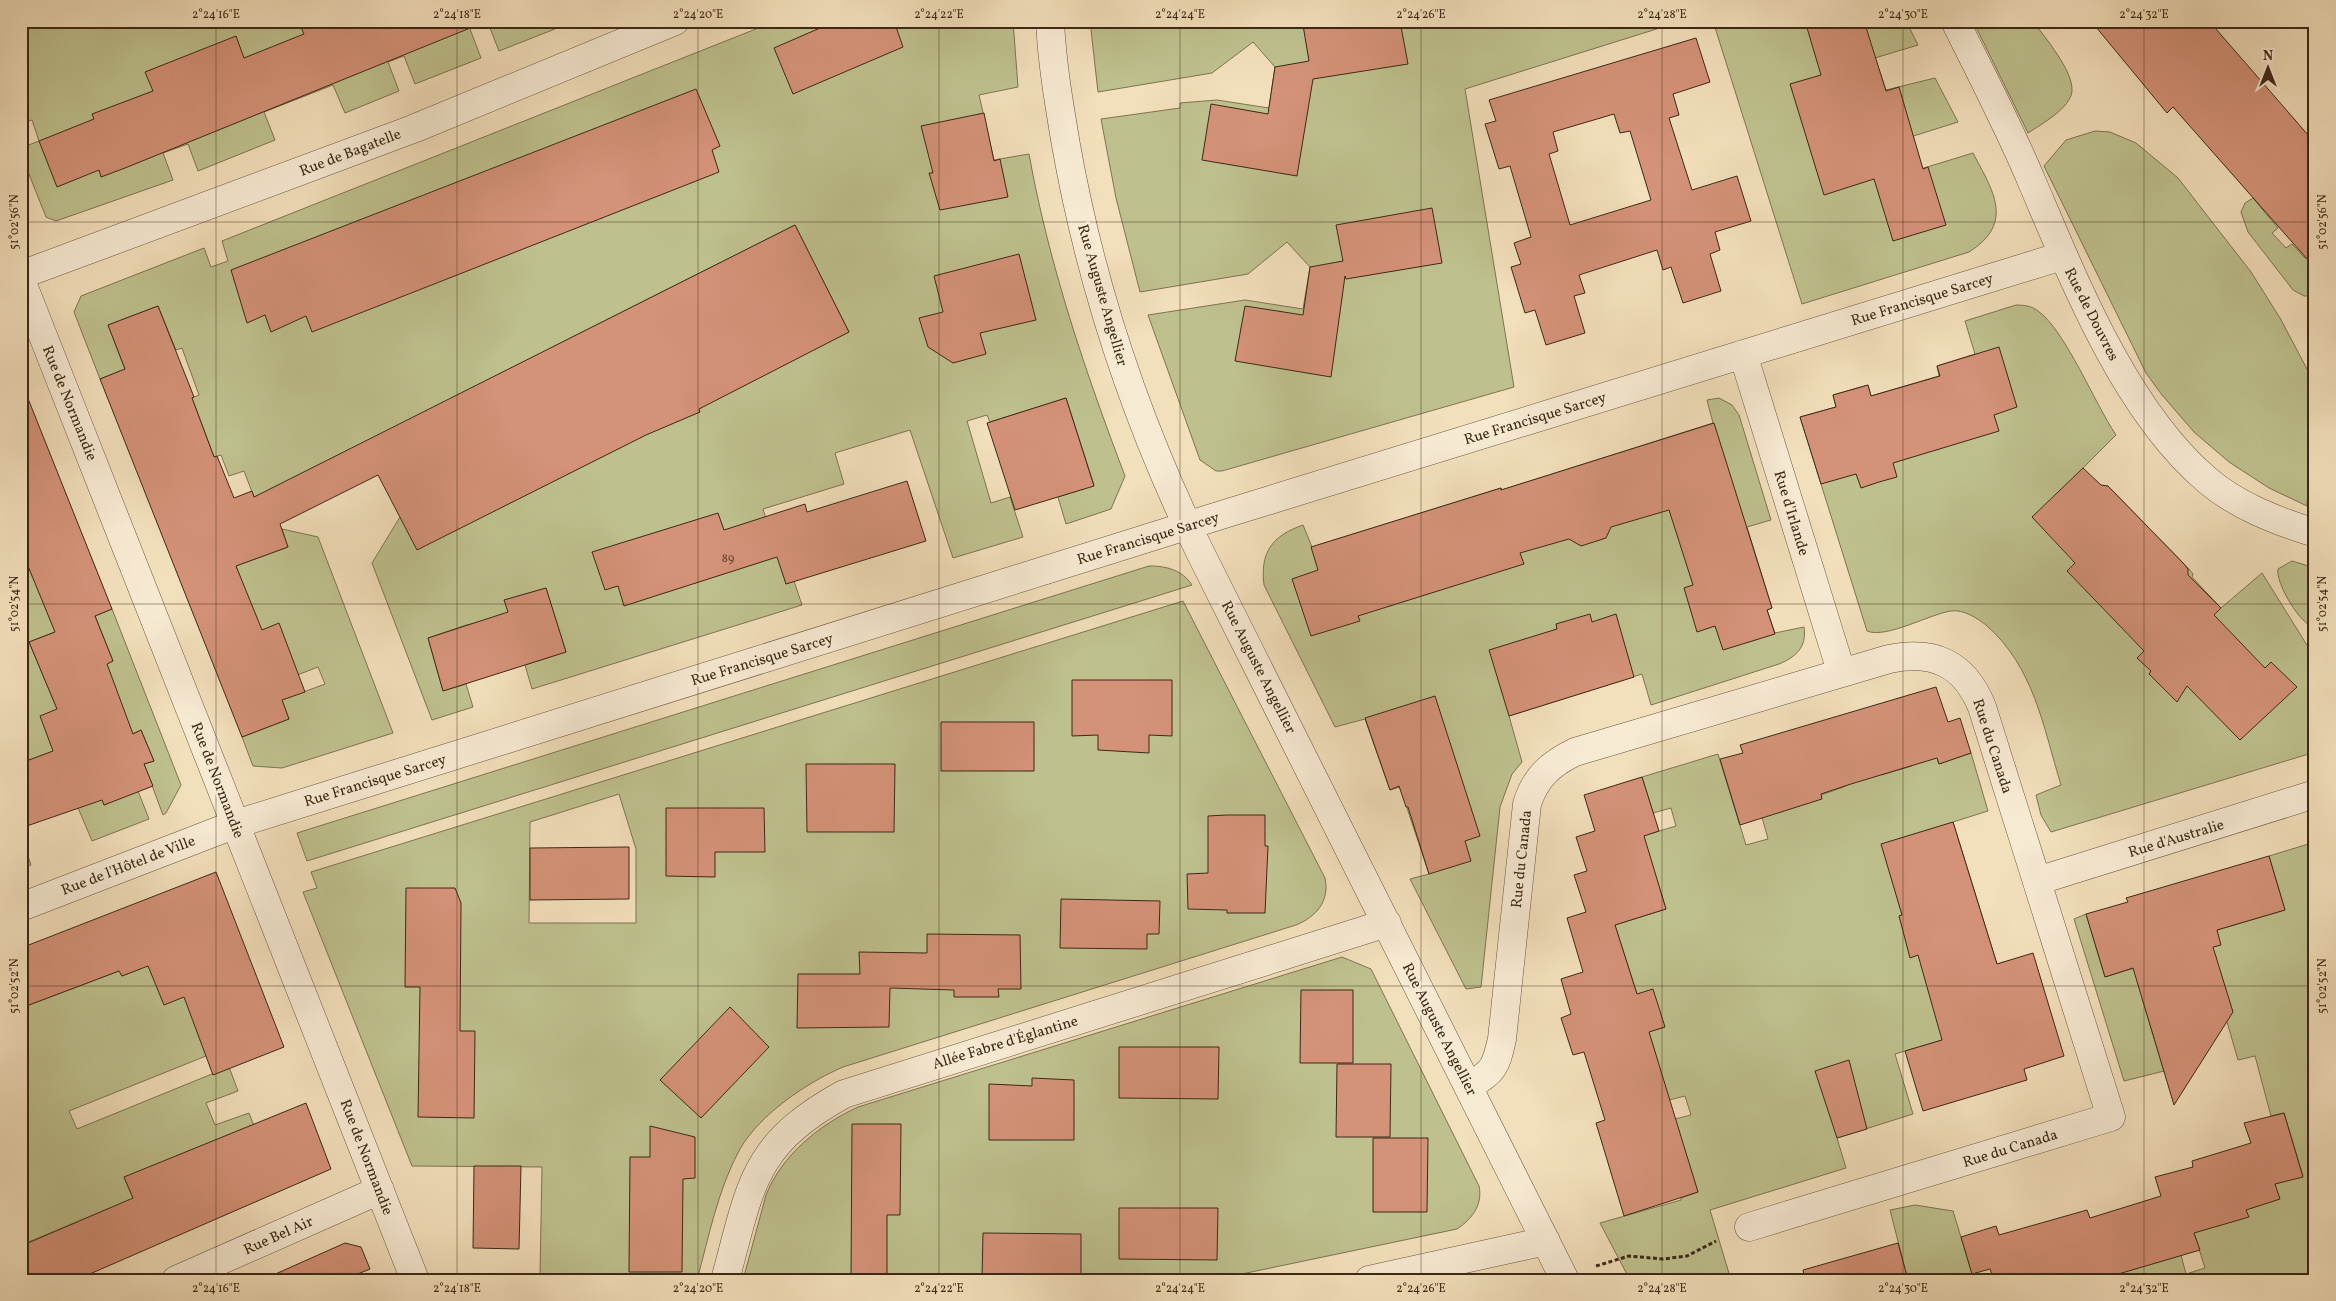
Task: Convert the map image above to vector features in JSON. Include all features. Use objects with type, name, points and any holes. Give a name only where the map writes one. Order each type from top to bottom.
[{"type":"street","name":"Rue de Bagatelle","points":[[21,275],[421,125],[675,21]]},
{"type":"street","name":"Rue Auguste Angellier","points":[[1050,21],[1064,132],[1091,258],[1136,404],[1156,458],[1187,526],[1565,1280]]},
{"type":"street","name":"Rue de Douvres","points":[[1954,21],[2023,161],[2062,256],[2117,364],[2141,404],[2171,444],[2208,481],[2229,496],[2272,518],[2315,533]]},
{"type":"street","name":"Rue Francisque Sarcey","points":[[236,824],[1187,526],[2062,256]]},
{"type":"street","name":"Rue de Normandie","points":[[21,280],[415,1280]]},
{"type":"street","name":"Rue d'Irlande","points":[[1744,354],[1841,672]]},
{"type":"street","name":"Rue du Canada","points":[[1469,1086],[1490,1073],[1498,1060],[1502,1039],[1527,804],[1534,785],[1541,774],[1560,759],[1575,752],[1841,672],[1889,659],[1917,655],[1935,658],[1959,672],[1971,685],[1982,707],[2111,1117],[1749,1227]]},
{"type":"street","name":"Rue d'Australie","points":[[2037,881],[2315,794]]},
{"type":"street","name":"Rue de l'Hôtel de Ville","points":[[21,907],[236,824]]},
{"type":"street","name":"Allée Fabre d'Églantine","points":[[725,1280],[751,1186],[762,1164],[779,1140],[803,1119],[844,1094],[1387,923]]},
{"type":"street","name":"Rue Bel Air","points":[[176,1280],[380,1190]]},
{"type":"street","points":[[1369,1280],[1546,1241]]},
{"type":"path","points":[[1594,1266],[1628,1256],[1663,1258],[1688,1256],[1719,1239],[1749,1227]]},
{"type":"green space","points":[[21,21],[552,21],[555,29],[499,51],[488,23],[470,29],[481,58],[415,84],[404,56],[388,62],[399,91],[345,113],[333,85],[264,112],[275,140],[198,171],[188,144],[163,153],[173,180],[56,221],[46,217],[21,154],[21,148],[39,141],[32,120],[21,123]]},
{"type":"green space","points":[[776,21],[1013,21],[1018,87],[979,95],[994,160],[1029,154],[1037,195],[1058,277],[1082,357],[1125,476],[1111,509],[1066,524],[1058,497],[1094,485],[1066,398],[990,422],[987,415],[967,421],[991,503],[1010,497],[1023,537],[953,558],[910,430],[835,453],[844,484],[763,509],[786,584],[794,581],[802,605],[532,689],[525,665],[566,652],[546,588],[505,600],[510,616],[466,625],[428,638],[443,691],[466,684],[473,707],[432,720],[372,563],[400,517],[815,349],[849,332],[795,225],[557,345],[262,518],[244,471],[229,476],[221,455],[214,457],[192,398],[199,395],[182,348],[176,350],[158,306],[108,325],[125,369],[100,379],[74,312],[81,296],[204,248],[211,267],[228,261],[222,241]]},
{"type":"green space","points":[[1090,21],[1682,21],[1465,89],[1514,387],[1222,471],[1216,471],[1200,460],[1148,315],[1245,300],[1303,309],[1310,267],[1287,242],[1248,274],[1140,292],[1116,198],[1101,119],[1180,108],[1180,103],[1217,100],[1269,108],[1275,67],[1253,42],[1212,73],[1098,92]]},
{"type":"green space","points":[[1713,21],[1906,21],[1918,45],[1875,58],[1886,90],[1935,78],[1958,122],[1904,139],[1914,171],[1973,153],[1993,193],[1996,218],[1992,230],[1983,241],[1969,252],[1802,304]]},
{"type":"green space","points":[[1973,21],[2033,21],[2057,54],[2071,83],[2072,91],[2070,97],[2061,110],[2028,133]]},
{"type":"green space","points":[[2095,131],[2110,132],[2136,143],[2178,178],[2251,272],[2280,318],[2307,369],[2314,390],[2307,506],[2269,488],[2229,462],[2194,432],[2146,373],[2044,166],[2066,140]]},
{"type":"green space","points":[[2253,198],[2278,228],[2272,233],[2286,248],[2292,244],[2305,258],[2310,253],[2315,258],[2315,296],[2304,296],[2293,290],[2248,232],[2241,212],[2245,203]]},
{"type":"green space","points":[[2016,305],[2033,308],[2038,311],[2059,334],[2116,435],[2083,468],[2093,485],[2108,486],[2189,569],[2193,574],[2192,577],[2221,608],[2262,573],[2315,658],[2315,737],[2312,753],[2051,832],[2041,815],[2036,795],[2061,785],[2035,699],[2015,659],[2002,642],[1986,625],[1970,615],[1956,611],[1942,613],[1885,632],[1875,633],[1867,631],[1800,417],[1836,407],[1833,395],[1868,385],[1871,396],[1939,376],[1937,366],[1975,354],[1965,321]]},
{"type":"green space","points":[[1719,398],[1732,405],[1739,415],[1771,520],[1747,527],[1772,608],[1767,610],[1775,633],[1804,627],[1802,646],[1790,658],[1779,664],[1651,705],[1642,674],[1509,716],[1522,762],[1512,774],[1500,807],[1481,987],[1466,989],[1410,879],[1429,874],[1400,787],[1390,790],[1365,719],[1335,727],[1264,585],[1263,573],[1266,554],[1283,534],[1303,525],[1312,547],[1501,488],[1502,490],[1713,423],[1707,400]]},
{"type":"green space","points":[[282,529],[318,537],[393,733],[282,768],[253,766],[242,737],[289,719],[282,700],[325,684],[318,667],[279,682],[236,566],[288,547]]},
{"type":"green space","points":[[21,549],[57,631],[29,642],[57,709],[107,664],[113,661],[95,616],[112,609],[181,785],[166,813],[163,815],[144,764],[154,761],[141,730],[132,734],[104,805],[138,791],[149,819],[92,841],[54,751],[21,763]]},
{"type":"green space","points":[[2292,561],[2315,568],[2315,627],[2309,625],[2296,612],[2281,584],[2278,569]]},
{"type":"green space","points":[[1149,566],[1162,567],[1179,572],[1192,585],[307,861],[297,833]]},
{"type":"green space","points":[[1183,601],[1325,878],[1326,886],[1320,907],[1310,918],[1296,925],[843,1067],[800,1090],[772,1112],[749,1136],[740,1149],[720,1196],[697,1280],[456,1280],[455,1276],[540,1276],[542,1167],[412,1166],[303,892],[317,888],[311,872]],"holes":[[[619,794],[636,849],[636,923],[529,923],[530,822]]]},
{"type":"green space","points":[[1935,752],[1939,764],[1971,753],[1988,811],[1953,822],[1997,964],[2011,960],[1966,1033],[1895,1054],[1913,1114],[1837,1138],[1846,1168],[1710,1210],[1731,1280],[1630,1280],[1600,1223],[1681,1200],[1681,1198],[1698,1192],[1675,1119],[1691,1115],[1685,1096],[1669,1100],[1649,1032],[1664,1027],[1637,994],[1615,925],[1666,909],[1660,889],[1643,894],[1626,841],[1676,826],[1671,808],[1653,813],[1642,777],[1718,754],[1746,845],[1768,839],[1762,817],[1846,786],[1844,779],[1879,768],[1881,775],[1912,766],[1911,760]]},
{"type":"green space","points":[[21,836],[31,865],[21,869]]},
{"type":"green space","points":[[2315,842],[2315,1280],[2109,1280],[2108,1276],[2181,1255],[2186,1274],[2205,1268],[2189,1217],[2248,1217],[2246,1210],[2279,1199],[2275,1184],[2303,1176],[2284,1113],[2271,1116],[2255,1056],[2238,1060],[2227,1022],[2146,1011],[2164,1071],[2124,1081],[2074,919],[2086,914],[2105,977],[2154,962],[2217,930],[2285,910],[2269,856]]},
{"type":"green space","points":[[1342,957],[1371,969],[1479,1186],[1480,1193],[1475,1211],[1457,1229],[1213,1280],[743,1280],[766,1195],[773,1180],[792,1154],[803,1143],[844,1114],[858,1107]]},
{"type":"green space","points":[[140,963],[203,989],[206,1056],[69,1111],[77,1129],[229,1067],[238,1091],[206,1103],[215,1125],[249,1113],[261,1144],[124,1177],[134,1201],[110,1208],[21,1245],[21,1008],[119,971],[122,976],[142,968]]},
{"type":"green space","points":[[1915,1205],[1953,1211],[1974,1280],[1908,1280],[1890,1210]]},
{"type":"building","points":[[298,21],[485,22],[125,168],[101,177],[99,170],[57,187],[39,141],[94,119],[92,114],[153,91],[145,72],[236,36],[244,58],[304,34]]},
{"type":"building","points":[[836,21],[894,21],[903,47],[793,94],[774,48]]},
{"type":"building","points":[[1327,21],[1400,21],[1408,64],[1313,79],[1297,176],[1202,160],[1211,104],[1268,114],[1275,67],[1309,61],[1303,25]]},
{"type":"building","points":[[1805,21],[1864,21],[1886,91],[1899,87],[1923,169],[1928,167],[1946,225],[1893,241],[1874,179],[1824,195],[1790,84],[1821,75]]},
{"type":"building","points":[[2091,21],[2209,21],[2315,143],[2315,268],[2173,107],[2167,113]]},
{"type":"building","points":[[1696,38],[1710,82],[1673,94],[1679,115],[1669,118],[1692,190],[1737,176],[1751,221],[1715,232],[1720,250],[1710,254],[1721,291],[1683,303],[1671,267],[1663,270],[1657,250],[1579,275],[1585,293],[1574,296],[1585,333],[1546,345],[1535,310],[1525,313],[1511,267],[1521,264],[1514,243],[1531,237],[1510,166],[1499,169],[1485,124],[1496,121],[1489,100]],"holes":[[[1614,114],[1620,133],[1630,131],[1651,200],[1570,225],[1549,154],[1558,151],[1553,132]]]},
{"type":"building","points":[[696,89],[720,146],[712,150],[719,172],[312,332],[306,316],[271,332],[265,315],[247,323],[231,270]]},
{"type":"building","points":[[984,113],[994,161],[1000,159],[1008,197],[940,210],[929,173],[933,173],[921,126]]},
{"type":"building","points":[[1432,208],[1442,263],[1346,279],[1345,276],[1331,377],[1235,361],[1245,306],[1303,315],[1310,267],[1343,261],[1336,225]]},
{"type":"building","points":[[795,225],[849,332],[699,409],[700,412],[646,435],[417,550],[378,475],[280,524],[288,547],[236,566],[262,630],[279,623],[305,692],[282,700],[289,719],[242,737],[100,379],[125,369],[108,325],[158,306],[194,397],[192,398],[214,457],[217,456],[234,498],[252,491],[254,497]]},
{"type":"building","points":[[1019,254],[1036,320],[980,333],[986,354],[953,363],[928,347],[919,318],[943,312],[934,276]]},
{"type":"building","points":[[1999,347],[2017,407],[1994,415],[1999,431],[1893,463],[1897,477],[1861,488],[1856,474],[1821,484],[1800,417],[1836,407],[1833,395],[1868,385],[1871,396],[1940,376],[1937,366]]},
{"type":"building","points":[[23,386],[112,609],[95,616],[113,661],[107,664],[133,734],[141,730],[154,761],[144,764],[153,786],[104,805],[102,800],[21,828],[21,763],[53,751],[40,716],[57,709],[29,642],[55,632],[21,549],[21,387]]},
{"type":"building","points":[[1066,398],[1094,486],[1015,510],[987,423]]},
{"type":"building","points":[[1714,423],[1772,608],[1767,610],[1775,634],[1723,650],[1715,626],[1697,632],[1684,588],[1693,585],[1669,510],[1611,527],[1606,538],[1581,546],[1569,539],[1520,553],[1524,564],[1358,616],[1360,621],[1311,636],[1292,579],[1318,570],[1311,547]]},
{"type":"building","points":[[2083,468],[2101,485],[2108,486],[2184,564],[2188,569],[2188,575],[2221,608],[2214,615],[2265,668],[2271,662],[2297,687],[2240,740],[2187,686],[2177,702],[2149,674],[2151,671],[2137,658],[2144,651],[2067,571],[2075,563],[2032,517]]},
{"type":"building","points":[[907,481],[926,541],[786,584],[777,557],[624,606],[618,586],[605,590],[592,552],[718,513],[724,530],[805,504],[807,512]]},
{"type":"building","points":[[546,588],[566,652],[443,691],[428,638],[508,612],[504,600]]},
{"type":"building","points":[[1590,614],[1592,622],[1616,614],[1634,677],[1509,716],[1489,650],[1557,629],[1556,624]]},
{"type":"building","points":[[1072,680],[1172,680],[1172,736],[1149,735],[1149,753],[1098,750],[1098,735],[1072,736]]},
{"type":"building","points":[[1936,687],[1948,722],[1960,718],[1971,753],[1939,764],[1937,758],[1851,784],[1821,794],[1822,799],[1740,825],[1720,759],[1743,753],[1740,745]]},
{"type":"building","points":[[1435,696],[1480,836],[1465,841],[1471,861],[1429,874],[1408,807],[1406,807],[1399,786],[1390,790],[1365,718]]},
{"type":"building","points":[[941,722],[1034,722],[1034,771],[941,771]]},
{"type":"building","points":[[806,764],[895,764],[894,832],[807,832]]},
{"type":"building","points":[[1642,777],[1659,831],[1644,836],[1666,909],[1615,925],[1637,994],[1653,989],[1665,1027],[1649,1032],[1698,1192],[1624,1216],[1596,1123],[1605,1120],[1584,1052],[1573,1055],[1561,1018],[1571,1014],[1561,979],[1583,972],[1567,918],[1586,912],[1574,875],[1587,871],[1576,837],[1595,831],[1584,795]]},
{"type":"building","points":[[666,808],[764,808],[765,852],[715,852],[715,877],[666,876]]},
{"type":"building","points":[[1265,815],[1265,846],[1268,846],[1265,913],[1227,913],[1227,910],[1188,909],[1187,874],[1208,873],[1208,816]]},
{"type":"building","points":[[1953,822],[1997,964],[2033,953],[2064,1056],[2024,1069],[2027,1080],[1923,1111],[1905,1051],[1942,1040],[1918,955],[1910,958],[1899,916],[1902,915],[1881,844]]},
{"type":"building","points":[[629,847],[629,899],[530,900],[530,848]]},
{"type":"building","points":[[2269,856],[2285,910],[2217,930],[2221,945],[2213,947],[2233,1012],[2174,1105],[2133,968],[2105,977],[2086,914],[2128,902],[2126,898]]},
{"type":"building","points":[[216,872],[284,1047],[213,1075],[184,997],[164,1005],[148,966],[122,976],[119,971],[21,1008],[21,948]]},
{"type":"building","points":[[406,888],[455,888],[461,903],[460,1031],[475,1031],[474,1118],[418,1117],[420,987],[405,987]]},
{"type":"building","points":[[1061,899],[1160,901],[1159,934],[1147,934],[1147,949],[1060,948]]},
{"type":"building","points":[[927,934],[1020,935],[1021,989],[998,989],[999,997],[954,997],[954,990],[890,988],[889,1027],[797,1028],[798,974],[860,974],[859,952],[927,953]]},
{"type":"building","points":[[1301,990],[1353,990],[1353,1063],[1300,1063]]},
{"type":"building","points":[[730,1007],[769,1047],[701,1118],[660,1080]]},
{"type":"building","points":[[1119,1047],[1219,1047],[1218,1099],[1119,1098]]},
{"type":"building","points":[[1849,1060],[1867,1129],[1837,1138],[1815,1071]]},
{"type":"building","points":[[1337,1064],[1391,1064],[1390,1137],[1336,1137]]},
{"type":"building","points":[[1032,1078],[1074,1080],[1074,1140],[989,1140],[989,1084],[1032,1086]]},
{"type":"building","points":[[306,1103],[331,1169],[76,1280],[21,1280],[21,1246],[133,1198],[124,1177]]},
{"type":"building","points":[[2284,1113],[2303,1177],[2275,1184],[2280,1199],[2246,1210],[2249,1217],[2194,1233],[2200,1250],[2098,1280],[1994,1280],[1990,1269],[1972,1274],[1961,1237],[1996,1226],[1999,1235],[2087,1210],[2090,1218],[2161,1196],[2155,1177],[2193,1167],[2192,1161],[2251,1143],[2244,1123]]},
{"type":"building","points":[[852,1124],[901,1124],[900,1215],[887,1215],[887,1280],[851,1280]]},
{"type":"building","points":[[650,1126],[695,1137],[695,1178],[683,1179],[682,1272],[629,1272],[630,1157],[650,1157]]},
{"type":"building","points":[[1373,1138],[1428,1138],[1427,1212],[1373,1212]]},
{"type":"building","points":[[474,1166],[521,1166],[519,1249],[473,1248]]},
{"type":"building","points":[[1119,1208],[1218,1208],[1217,1260],[1119,1259]]},
{"type":"building","points":[[983,1233],[1081,1234],[1081,1280],[982,1280]]},
{"type":"building","points":[[345,1243],[361,1247],[370,1269],[343,1280],[262,1280]]},
{"type":"building","points":[[1898,1243],[1908,1280],[1805,1280],[1803,1270]]}]
